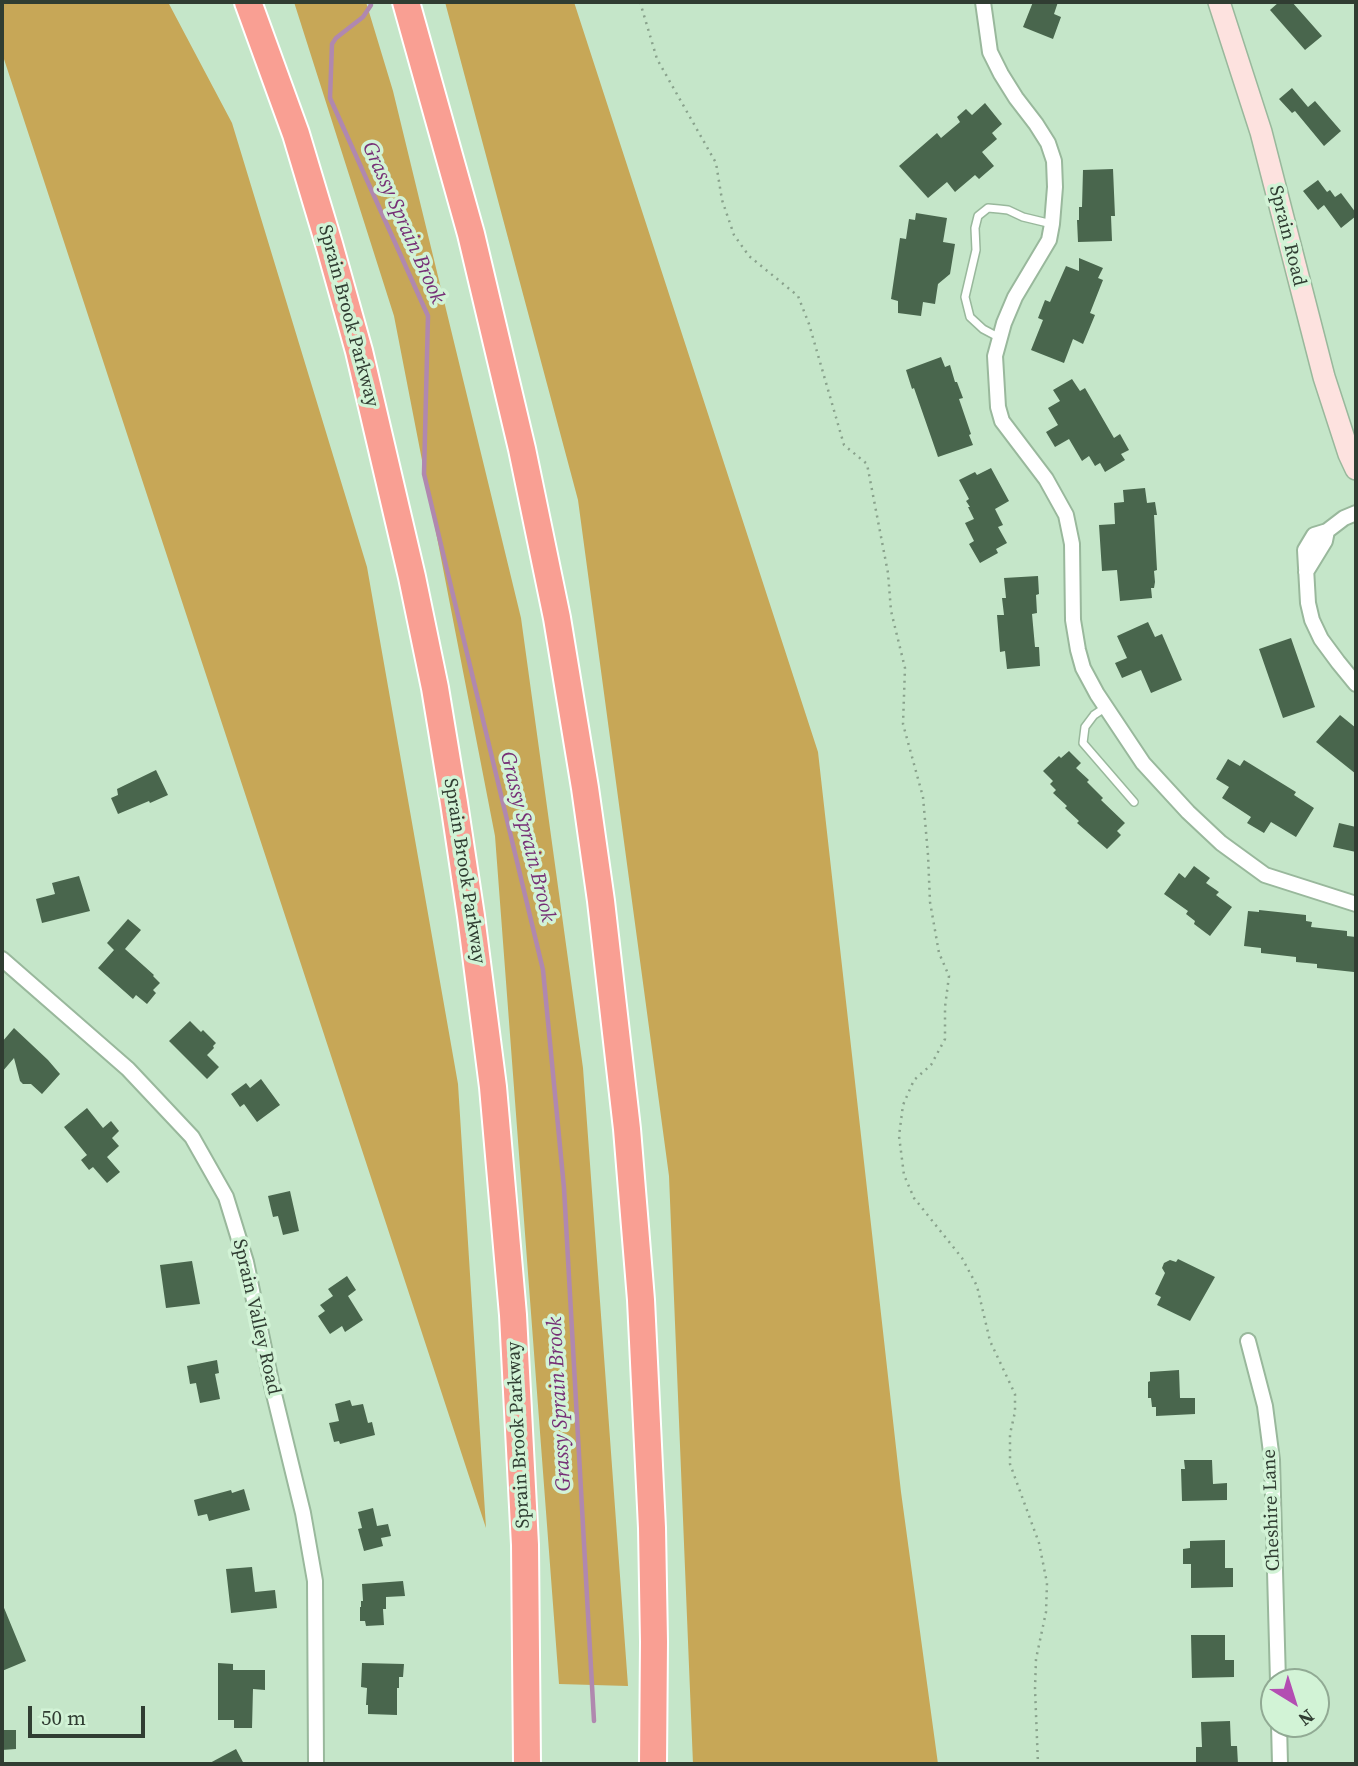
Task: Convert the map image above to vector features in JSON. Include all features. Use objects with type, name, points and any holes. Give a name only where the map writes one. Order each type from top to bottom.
[{"type":"highway","points":[[237,2],[265,48]]},
{"type":"highway","name":"Sprain Brook Parkway","points":[[248,2],[296,134],[376,418],[424,633],[463,859],[492,1076],[513,1315],[524,1534],[527,1764]]},
{"type":"highway","points":[[408,6],[471,234],[525,461],[557,618],[601,901],[627,1129],[642,1311],[652,1539],[653,1764]]},
{"type":"street","points":[[983,2],[990,51],[1016,98],[1048,142],[1054,161],[1055,187],[1049,240],[1015,298],[995,356],[998,407],[1002,421],[1046,479],[1066,515],[1072,544],[1073,620],[1083,668],[1143,763],[1221,843],[1265,875],[1356,904]]},
{"type":"street","name":"Sprain Road","points":[[1219,2],[1261,132],[1324,377],[1356,469]]},
{"type":"street","points":[[1356,513],[1327,531],[1325,541],[1307,572],[1308,603],[1312,620],[1321,639],[1356,684]]},
{"type":"street","name":"Sprain Valley Road","points":[[2,959],[128,1069],[192,1137],[226,1197],[246,1262],[272,1386],[303,1513],[315,1581],[316,1764]]},
{"type":"street","name":"Cheshire Lane","points":[[1248,1341],[1265,1406],[1272,1460],[1278,1668]]},
{"type":"street","points":[[1279,1738],[1280,1764]]},
{"type":"lane","points":[[1000,339],[982,329],[970,317],[965,297],[976,250],[975,228],[978,216],[988,208],[999,209],[1052,224]]},
{"type":"lane","points":[[1106,707],[1094,715],[1085,727],[1083,743],[1134,802]]},
{"type":"path","points":[[640,2],[657,59],[716,163],[722,200],[734,235],[749,256],[798,296],[809,324],[844,445],[867,464],[888,573],[891,611],[905,668],[903,724],[923,797],[930,902],[939,953],[949,976],[945,1039],[931,1065],[914,1080],[903,1105],[900,1136],[904,1175],[914,1198],[962,1258],[977,1286],[990,1341],[1015,1394],[1015,1412],[1010,1434],[1010,1464],[1039,1543],[1047,1583],[1046,1612],[1035,1659],[1038,1764]]},
{"type":"shaded area","points":[[2,2],[168,2],[232,123],[367,567],[458,1084],[486,1528],[2,53]]},
{"type":"shaded area","points":[[294,2],[366,2],[393,91],[521,618],[583,1068],[628,1686],[559,1684],[495,836],[394,316]]},
{"type":"shaded area","points":[[445,2],[574,2],[818,752],[901,1492],[938,1764],[693,1764],[669,1176],[578,500]]},
{"type":"building","points":[[1033,2],[1058,2],[1054,14],[1061,17],[1053,39],[1023,27]]},
{"type":"building","points":[[1279,2],[1292,2],[1322,36],[1305,50],[1270,10]]},
{"type":"building","points":[[1292,88],[1308,107],[1315,101],[1341,131],[1324,146],[1295,111],[1292,113],[1279,99]]},
{"type":"building","points":[[985,103],[1002,124],[992,133],[997,139],[982,152],[994,166],[979,179],[975,175],[955,192],[947,182],[928,198],[899,166],[937,133],[941,138],[960,122],[957,117],[966,109],[972,115]]},
{"type":"building","points":[[1113,169],[1115,216],[1111,216],[1112,241],[1078,242],[1077,220],[1079,207],[1082,207],[1083,170]]},
{"type":"building","points":[[1318,180],[1327,192],[1330,190],[1335,197],[1341,193],[1356,213],[1356,216],[1341,228],[1324,205],[1318,210],[1303,191]]},
{"type":"building","points":[[916,213],[947,218],[943,242],[955,244],[950,274],[938,284],[935,304],[923,302],[921,316],[898,313],[898,301],[891,299],[900,238],[906,239],[909,219],[915,220]]},
{"type":"building","points":[[1079,258],[1103,268],[1098,278],[1103,280],[1090,313],[1095,315],[1083,344],[1073,339],[1064,363],[1031,350],[1043,320],[1038,318],[1045,300],[1050,302],[1066,266],[1079,271]]},
{"type":"building","points":[[941,357],[945,367],[950,365],[963,398],[959,399],[973,445],[938,457],[906,370]]},
{"type":"building","points":[[1072,379],[1080,391],[1085,388],[1114,438],[1120,434],[1129,450],[1121,454],[1125,460],[1105,472],[1100,463],[1095,466],[1089,456],[1082,461],[1069,439],[1055,447],[1046,432],[1058,425],[1048,408],[1060,401],[1053,390]]},
{"type":"building","points":[[991,468],[1009,501],[995,509],[1003,525],[998,527],[1007,543],[996,549],[998,553],[980,563],[969,544],[974,541],[965,523],[974,519],[966,501],[969,499],[959,480]]},
{"type":"building","points":[[1145,488],[1147,503],[1155,502],[1157,515],[1154,515],[1157,570],[1154,571],[1152,598],[1120,601],[1117,570],[1102,571],[1099,525],[1115,524],[1114,503],[1124,502],[1123,490]]},
{"type":"building","points":[[1038,576],[1037,613],[1032,614],[1040,666],[1007,669],[1005,651],[1000,652],[997,615],[1004,615],[1004,578]]},
{"type":"building","points":[[1148,622],[1155,637],[1162,634],[1182,680],[1151,693],[1141,670],[1122,678],[1115,663],[1127,658],[1117,636]]},
{"type":"building","points":[[1291,638],[1315,707],[1283,718],[1259,649]]},
{"type":"building","points":[[1340,715],[1356,728],[1356,774],[1316,742]]},
{"type":"building","points":[[1069,751],[1081,763],[1076,768],[1089,780],[1087,782],[1103,798],[1101,800],[1125,823],[1117,831],[1121,835],[1107,849],[1077,823],[1079,821],[1065,808],[1067,806],[1053,793],[1056,790],[1050,784],[1053,781],[1043,771],[1059,756],[1061,758]]},
{"type":"building","points":[[1228,759],[1240,766],[1244,760],[1296,792],[1294,795],[1314,808],[1296,837],[1271,822],[1264,833],[1247,823],[1251,817],[1222,798],[1229,787],[1216,779]]},
{"type":"building","points":[[156,770],[168,795],[118,814],[111,798],[118,795],[117,789]]},
{"type":"building","points":[[1339,823],[1356,827],[1356,852],[1333,847]]},
{"type":"building","points":[[1194,866],[1210,878],[1206,883],[1219,892],[1216,895],[1232,907],[1210,936],[1194,924],[1195,921],[1186,914],[1188,911],[1164,894],[1179,873],[1185,878]]},
{"type":"building","points":[[79,876],[90,911],[42,923],[36,899],[55,894],[52,883]]},
{"type":"building","points":[[1248,911],[1306,915],[1306,921],[1312,922],[1311,927],[1347,931],[1347,936],[1356,937],[1354,972],[1317,968],[1317,964],[1296,962],[1296,957],[1261,953],[1261,948],[1244,946]]},
{"type":"building","points":[[128,919],[141,930],[125,949],[160,983],[153,990],[156,993],[147,1004],[136,995],[133,999],[98,968],[114,950],[107,943]]},
{"type":"building","points":[[190,1021],[216,1043],[207,1055],[219,1067],[207,1079],[169,1041]]},
{"type":"building","points":[[14,1028],[60,1074],[42,1094],[31,1084],[23,1084],[20,1081],[14,1058],[2,1072],[2,1042]]},
{"type":"building","points":[[261,1079],[280,1105],[257,1122],[244,1104],[240,1107],[231,1094],[246,1083],[250,1088]]},
{"type":"building","points":[[87,1108],[103,1128],[111,1121],[119,1131],[112,1138],[119,1146],[107,1157],[120,1172],[107,1183],[93,1167],[89,1170],[81,1160],[87,1155],[64,1127]]},
{"type":"building","points":[[290,1191],[299,1231],[283,1235],[278,1216],[273,1217],[268,1196]]},
{"type":"building","points":[[1178,1259],[1215,1277],[1190,1321],[1157,1305],[1161,1297],[1155,1294],[1165,1273],[1162,1268],[1164,1263],[1170,1260],[1176,1262]]},
{"type":"building","points":[[192,1261],[200,1304],[166,1308],[160,1265]]},
{"type":"building","points":[[347,1276],[356,1290],[348,1296],[363,1320],[345,1332],[342,1326],[330,1334],[318,1316],[325,1311],[320,1305],[333,1296],[328,1289]]},
{"type":"building","points":[[217,1360],[219,1373],[215,1374],[220,1399],[200,1403],[196,1383],[190,1384],[187,1366]]},
{"type":"building","points":[[1179,1370],[1180,1398],[1195,1398],[1195,1414],[1156,1416],[1156,1407],[1152,1407],[1151,1398],[1148,1398],[1150,1372]]},
{"type":"building","points":[[350,1400],[352,1406],[363,1404],[368,1423],[372,1422],[375,1435],[340,1444],[339,1441],[334,1442],[329,1423],[339,1421],[335,1404]]},
{"type":"building","points":[[1184,1460],[1212,1460],[1213,1484],[1227,1483],[1227,1500],[1182,1501],[1181,1469],[1185,1469]]},
{"type":"building","points":[[244,1489],[250,1510],[209,1521],[207,1514],[198,1516],[194,1500]]},
{"type":"building","points":[[373,1508],[377,1526],[388,1524],[391,1536],[381,1538],[383,1546],[364,1551],[358,1529],[362,1528],[358,1512]]},
{"type":"building","points":[[1225,1540],[1225,1568],[1233,1568],[1233,1587],[1191,1588],[1191,1564],[1183,1564],[1183,1549],[1190,1548],[1190,1541]]},
{"type":"building","points":[[252,1567],[255,1592],[275,1590],[277,1608],[231,1613],[226,1569]]},
{"type":"building","points":[[403,1581],[405,1596],[386,1597],[386,1609],[383,1609],[384,1625],[366,1626],[365,1621],[360,1621],[362,1584]]},
{"type":"building","points":[[2,1603],[26,1661],[2,1671]]},
{"type":"building","points":[[1191,1635],[1225,1635],[1225,1660],[1234,1660],[1234,1677],[1192,1678]]},
{"type":"building","points":[[218,1663],[233,1664],[233,1670],[265,1670],[265,1690],[253,1689],[252,1728],[234,1728],[234,1720],[218,1720]]},
{"type":"building","points":[[362,1663],[404,1664],[403,1677],[399,1677],[397,1688],[397,1715],[368,1714],[367,1688],[361,1687]]},
{"type":"building","points":[[1230,1721],[1231,1746],[1237,1746],[1238,1764],[1196,1764],[1196,1747],[1202,1747],[1201,1722]]},
{"type":"building","points":[[2,1730],[16,1730],[16,1749],[2,1750]]},
{"type":"building","points":[[236,1749],[244,1764],[208,1764]]},
{"type":"waterway","name":"Grassy Sprain Brook","points":[[370,2],[371,5],[363,17],[332,44],[330,98],[428,316],[424,474],[543,970],[564,1188],[594,1721]]}]
